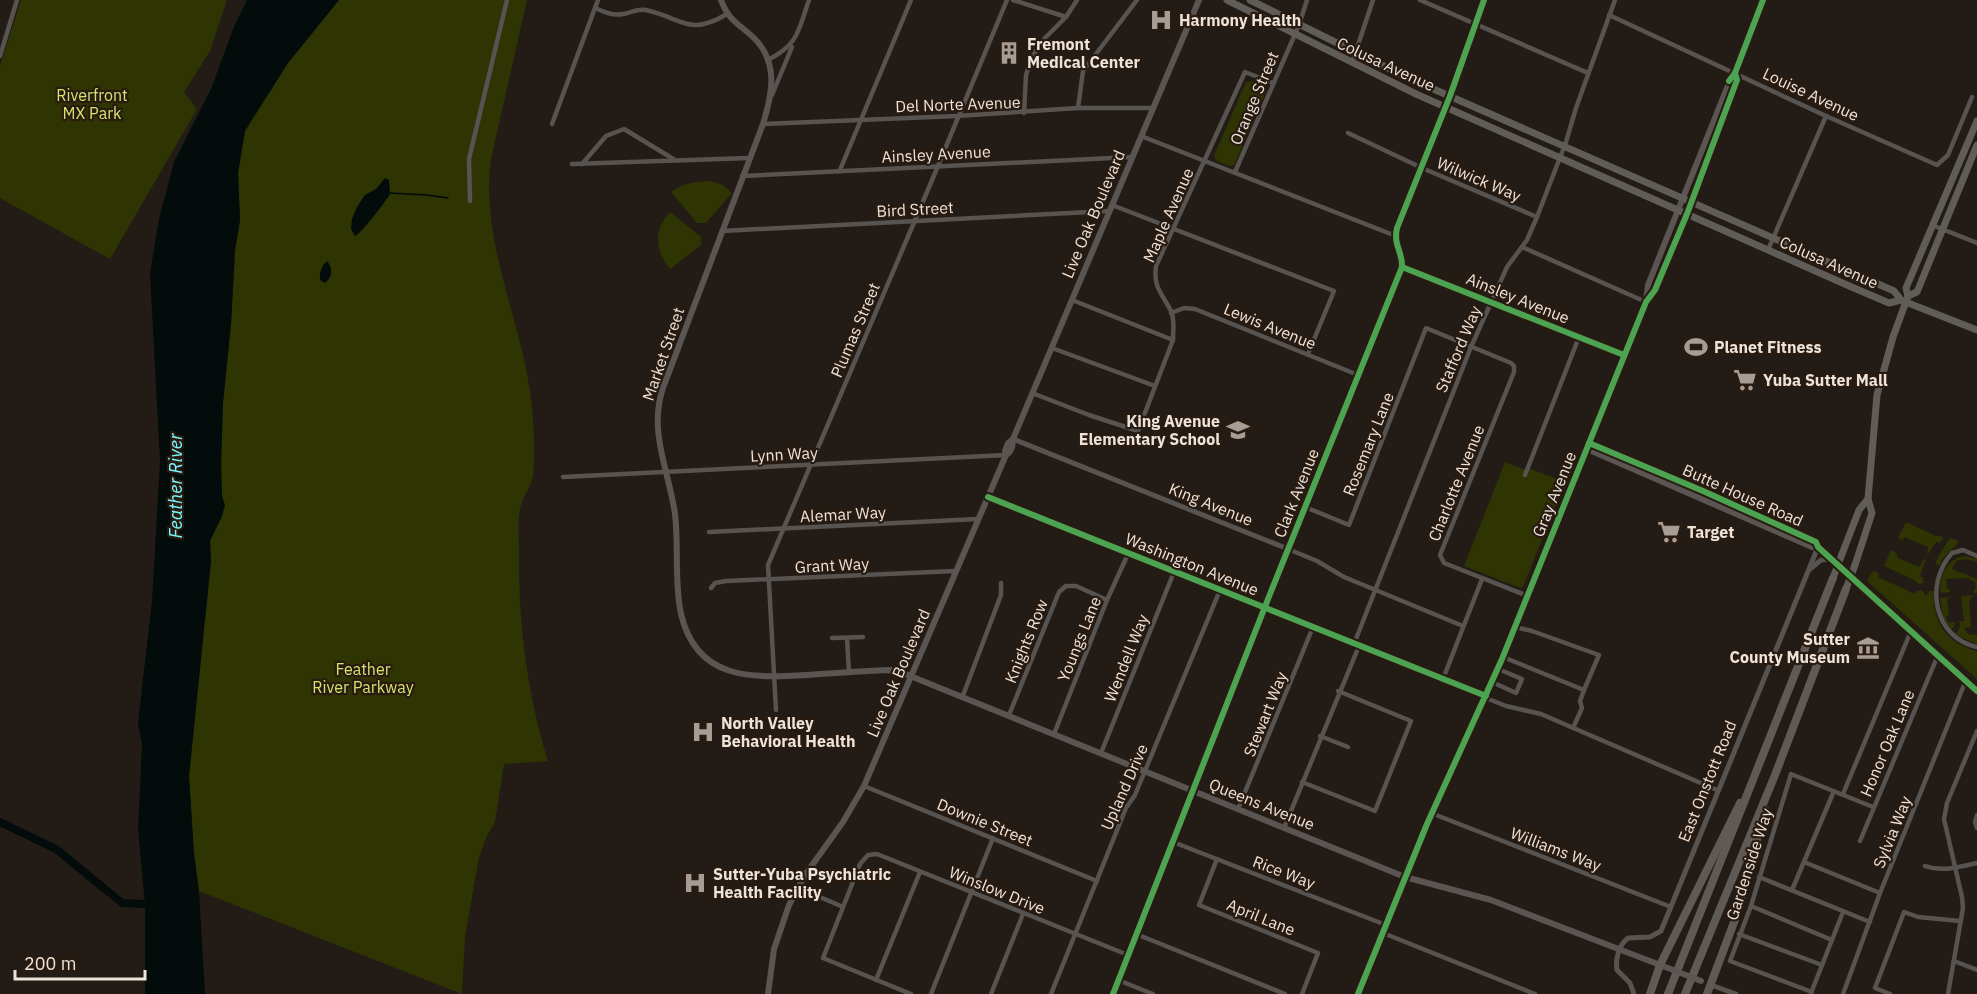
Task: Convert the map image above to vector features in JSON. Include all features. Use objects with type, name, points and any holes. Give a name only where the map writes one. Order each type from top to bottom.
[{"type":"highway","name":"Colusa Avenue","points":[[1227,0],[1446,107],[1768,250],[1889,303],[1905,299]]},
{"type":"highway","name":"Colusa Avenue","points":[[1250,0],[1355,53],[1894,291],[1905,299]]},
{"type":"highway","points":[[1685,994],[1775,775],[1855,565],[1872,513],[1868,499],[1877,395],[1889,347],[1905,299],[1906,288],[1977,121]]},
{"type":"highway","points":[[1905,299],[1917,292],[1977,145]]},
{"type":"highway","points":[[1905,299],[1977,330]]},
{"type":"highway","points":[[1668,994],[1859,510],[1868,499]]},
{"type":"highway","points":[[1650,994],[1664,967],[1692,896],[1762,758]]},
{"type":"highway","points":[[1707,994],[1742,901],[1775,775]]},
{"type":"main road","points":[[721,0],[737,26],[754,39],[768,60]]},
{"type":"main road","name":"Live Oak Boulevard","points":[[768,994],[770,969],[784,915],[797,887],[849,813],[864,786],[1006,455],[1008,443],[1013,439],[1199,0]]},
{"type":"main road","name":"Gray Avenue","points":[[1646,302],[1648,285],[1731,78],[1736,73],[1763,0]]},
{"type":"main road","name":"Market Street","points":[[768,60],[772,76],[770,100],[763,124],[663,388],[657,425],[675,513],[681,612],[688,633],[700,650],[722,668],[747,676],[774,677]]},
{"type":"main road","name":"Gray Avenue","points":[[1405,877],[1431,813],[1498,669],[1646,302],[1655,290],[1687,214],[1737,80],[1736,73]]},
{"type":"main road","name":"Butte House Road","points":[[1588,446],[1816,542],[1818,547],[1832,560],[1977,691]]},
{"type":"main road","name":"Queens Avenue","points":[[774,677],[894,670],[1405,877],[1491,900],[1711,985]]},
{"type":"street","points":[[0,56],[17,0]]},
{"type":"street","points":[[470,201],[469,159],[507,0]]},
{"type":"street","points":[[552,124],[598,0]]},
{"type":"street","name":"Market Street","points":[[770,100],[809,0]]},
{"type":"street","points":[[840,170],[911,0]]},
{"type":"street","name":"Plumas Street","points":[[776,710],[768,564],[938,166],[1006,0]]},
{"type":"street","points":[[1012,0],[1066,17]]},
{"type":"street","points":[[1024,113],[1026,75],[1032,57],[1044,39],[1066,17],[1077,0]]},
{"type":"street","points":[[1078,108],[1083,71],[1137,0]]},
{"type":"street","name":"Orange Street","points":[[1235,172],[1299,25],[1307,0]]},
{"type":"street","points":[[1352,63],[1373,0]]},
{"type":"street","points":[[1420,0],[1588,73]]},
{"type":"street","points":[[1402,267],[1403,262],[1396,244],[1396,236],[1484,0]]},
{"type":"street","name":"Stafford Way","points":[[1284,828],[1471,347],[1507,267],[1527,240],[1564,147],[1613,1]]},
{"type":"street","points":[[595,8],[620,15],[646,10],[690,26],[705,25],[728,14]]},
{"type":"street","name":"Louise Avenue","points":[[1609,15],[1937,165],[1948,155],[1972,98]]},
{"type":"street","name":"Market Street","points":[[768,60],[785,51],[796,37]]},
{"type":"street","name":"Maple Avenue","points":[[1032,393],[1137,431],[1173,340],[1174,326],[1171,313],[1160,294],[1155,276],[1156,266],[1245,72],[1273,83]]},
{"type":"street","name":"Del Norte Avenue","points":[[763,124],[957,117],[1078,108],[1154,108]]},
{"type":"street","points":[[1768,250],[1826,116]]},
{"type":"street","points":[[582,164],[606,136],[624,129],[675,160]]},
{"type":"street","name":"Wilwick Way","points":[[1348,133],[1536,217]]},
{"type":"street","points":[[1141,136],[1396,236]]},
{"type":"street","name":"Ainsley Avenue","points":[[742,176],[1132,157]]},
{"type":"street","points":[[572,164],[749,158]]},
{"type":"street","name":"Bird Street","points":[[722,231],[1111,208],[1173,229],[1334,291],[1308,354]]},
{"type":"street","points":[[1932,225],[1976,241]]},
{"type":"street","points":[[1522,246],[1646,302]]},
{"type":"street","name":"Ainsley Avenue","points":[[1402,267],[1624,355]]},
{"type":"street","name":"Clark Avenue","points":[[1113,994],[1192,790],[1402,267]]},
{"type":"street","points":[[1072,300],[1173,340]]},
{"type":"street","name":"Lewis Avenue","points":[[1171,313],[1184,308],[1195,309],[1358,375]]},
{"type":"street","name":"Rosemary Lane","points":[[1305,507],[1349,525],[1426,328],[1471,347]]},
{"type":"street","points":[[1524,475],[1579,337]]},
{"type":"street","name":"Charlotte Avenue","points":[[1471,347],[1515,366],[1440,555],[1443,562],[1528,596]]},
{"type":"street","points":[[1052,348],[1155,386]]},
{"type":"street","name":"King Avenue","points":[[1013,439],[1317,561],[1344,577],[1463,626]]},
{"type":"street","name":"Lynn Way","points":[[563,477],[1006,455]]},
{"type":"street","name":"Washington Avenue","points":[[988,497],[1506,706],[1541,714],[1718,790]]},
{"type":"street","name":"Alemar Way","points":[[709,532],[978,519]]},
{"type":"street","name":"East Onstott Road","points":[[1620,950],[1628,938],[1655,936],[1661,931],[1818,547]]},
{"type":"street","points":[[1977,556],[1963,550],[1952,553],[1941,570],[1936,590],[1938,611],[1948,632],[1964,643],[1977,647]]},
{"type":"street","name":"Youngs Lane","points":[[1054,734],[1107,600],[1128,554]]},
{"type":"street","points":[[1807,572],[1816,562],[1832,560]]},
{"type":"street","name":"Grant Way","points":[[711,588],[715,583],[726,581],[955,571]]},
{"type":"street","name":"Wendell Way","points":[[1101,753],[1174,572]]},
{"type":"street","points":[[1443,679],[1482,579]]},
{"type":"street","points":[[962,698],[1001,595],[1001,584]]},
{"type":"street","name":"Knights Row","points":[[1009,716],[1059,592],[1066,586],[1076,586],[1107,600]]},
{"type":"street","name":"Upland Drive","points":[[1051,994],[1126,808],[1135,795],[1220,590]]},
{"type":"street","name":"Stewart Way","points":[[1238,809],[1313,627]]},
{"type":"street","points":[[1515,627],[1599,655],[1580,701],[1582,708],[1573,728]]},
{"type":"street","points":[[1844,794],[1911,631]]},
{"type":"street","points":[[832,638],[863,637]]},
{"type":"street","points":[[847,638],[849,672]]},
{"type":"street","name":"Honor Oak Lane","points":[[1860,841],[1938,655]]},
{"type":"street","points":[[1503,657],[1584,690]]},
{"type":"street","points":[[1492,682],[1516,693],[1522,679],[1498,669]]},
{"type":"street","name":"Sylvia Way","points":[[1843,994],[1880,893],[1966,680]]},
{"type":"street","points":[[1302,782],[1375,811],[1411,721],[1338,691]]},
{"type":"street","points":[[1948,994],[1963,908],[1945,827],[1945,810],[1977,731]]},
{"type":"street","points":[[1320,736],[1348,747]]},
{"type":"street","name":"Gardenside Way","points":[[1811,993],[1730,961],[1750,906],[1791,774],[1834,791]]},
{"type":"street","name":"Downie Street","points":[[864,786],[1097,880]]},
{"type":"street","points":[[1792,890],[1834,791],[1874,807]]},
{"type":"street","name":"Williams Way","points":[[1431,813],[1671,907]]},
{"type":"street","points":[[1977,815],[1977,828]]},
{"type":"street","points":[[931,994],[993,838]]},
{"type":"street","name":"Rice Way","points":[[1173,842],[1386,925]]},
{"type":"street","name":"Winslow Drive","points":[[843,907],[860,864],[868,855],[877,854],[1128,955]]},
{"type":"street","name":"April Lane","points":[[1217,859],[1199,905],[1318,953],[1302,994]]},
{"type":"street","points":[[1804,862],[1880,893]]},
{"type":"street","points":[[1924,866],[1936,869],[1955,868],[1977,862]]},
{"type":"street","points":[[876,980],[920,872]]},
{"type":"street","name":"Gray Avenue","points":[[1358,994],[1405,877]]},
{"type":"street","points":[[1759,877],[1870,922]]},
{"type":"street","points":[[797,887],[843,907],[823,958],[911,994]]},
{"type":"street","points":[[1750,906],[1832,940]]},
{"type":"street","points":[[1811,993],[1843,912]]},
{"type":"street","points":[[1890,994],[1875,988],[1904,912],[1918,917],[1960,921]]},
{"type":"street","points":[[991,994],[1023,914]]},
{"type":"street","points":[[1383,933],[1535,994]]},
{"type":"street","points":[[1136,934],[1285,994]]},
{"type":"street","points":[[1739,934],[1822,965]]},
{"type":"street","points":[[1620,950],[1616,960],[1617,970],[1630,983],[1634,994]]},
{"type":"street","points":[[1954,961],[1977,970]]},
{"type":"street","points":[[1118,980],[1153,994]]},
{"type":"street","name":"Queens Avenue","points":[[1711,985],[1736,994]]},
{"type":"green space","name":"Riverfront MX Park","points":[[21,0],[227,0],[210,51],[184,92],[197,109],[110,259],[0,198],[0,66]]},
{"type":"green space","name":"Feather River Parkway","points":[[339,0],[527,0],[491,159],[489,192],[498,258],[530,388],[534,456],[533,476],[521,505],[519,519],[520,603],[529,683],[548,761],[504,764],[495,822],[479,857],[465,937],[462,994],[199,891],[194,854],[189,776],[211,561],[210,541],[222,516],[224,506],[221,464],[223,403],[235,251],[240,220],[238,173],[245,130],[288,63]]},
{"type":"green space","points":[[1252,81],[1263,85],[1266,91],[1234,165],[1229,166],[1217,161],[1214,156],[1246,82]]},
{"type":"green space","points":[[711,181],[723,185],[732,193],[706,223],[697,223],[671,192],[685,184]]},
{"type":"green space","points":[[670,212],[701,237],[701,245],[670,269],[661,255],[658,240],[661,226]]},
{"type":"green space","points":[[1505,462],[1565,482],[1523,587],[1520,588],[1464,566]]},
{"type":"green space","points":[[1906,522],[1943,538],[1940,543],[1936,542],[1927,556],[1928,547],[1904,537],[1903,540],[1898,538]]},
{"type":"green space","points":[[1950,538],[1959,541],[1940,565],[1935,564],[1939,555]]},
{"type":"green space","points":[[1891,550],[1898,558],[1919,567],[1924,559],[1926,560],[1920,576],[1924,583],[1918,584],[1884,566]]},
{"type":"green space","points":[[1964,556],[1977,559],[1977,562],[1959,560],[1952,569],[1977,579],[1977,594],[1973,592],[1976,587],[1975,582],[1967,578],[1946,579],[1947,589],[1950,589],[1950,592],[1941,593],[1942,575],[1948,565]]},
{"type":"green space","points":[[1875,571],[1879,574],[1878,577],[1915,594],[1922,590],[1926,596],[1929,591],[1934,591],[1936,612],[1943,630],[1957,643],[1977,651],[1977,679],[1867,581],[1871,573]]},
{"type":"green space","points":[[1973,595],[1969,601],[1971,627],[1964,628],[1968,634],[1977,635],[1977,644],[1956,635],[1960,626],[1959,621],[1964,621],[1961,596]]},
{"type":"green space","points":[[1952,597],[1947,599],[1949,615],[1945,616],[1949,623],[1955,622],[1951,629],[1943,617],[1940,598]]},
{"type":"water","name":"Feather River","points":[[247,0],[339,0],[288,63],[245,131],[238,173],[240,220],[235,251],[223,403],[221,464],[222,496],[225,505],[210,541],[211,561],[189,776],[205,994],[145,994],[145,904],[138,830],[142,745],[138,723],[152,601],[160,461],[150,273],[159,219],[174,162],[211,89],[233,29]]},
{"type":"water","points":[[385,178],[389,180],[390,194],[355,236],[351,229],[357,207],[365,195],[376,189]]},
{"type":"water","points":[[327,261],[331,272],[330,278],[325,283],[320,280],[320,275]]},
{"type":"waterway","points":[[389,193],[448,198]]},
{"type":"waterway","points":[[0,822],[56,849],[122,903],[145,904]]},
{"type":"cycle path","points":[[1113,994],[1268,599],[1402,267],[1396,240],[1397,228],[1450,96],[1484,0]]},
{"type":"cycle path","points":[[1729,81],[1735,73],[1763,0]]},
{"type":"cycle path","points":[[1358,994],[1427,824],[1502,659],[1646,302],[1655,290],[1687,214],[1737,80],[1735,73]]},
{"type":"cycle path","points":[[1402,267],[1624,355]]},
{"type":"cycle path","points":[[1589,443],[1816,542],[1818,547],[1977,691]]},
{"type":"cycle path","points":[[988,497],[1486,696]]},
{"type":"place","name":"Harmony Health","points":[[1161,20]]},
{"type":"place","name":"Fremont Medical Center","points":[[1009,53]]},
{"type":"place","name":"Planet Fitness","points":[[1696,347]]},
{"type":"place","name":"Yuba Sutter Mall","points":[[1745,380]]},
{"type":"place","name":"King Avenue Elementary School","points":[[1238,430]]},
{"type":"place","name":"Target","points":[[1669,532]]},
{"type":"place","name":"Sutter County Museum","points":[[1868,648]]},
{"type":"place","name":"North Valley Behavioral Health","points":[[703,732]]},
{"type":"place","name":"Sutter-Yuba Psychiatric Health Facility","points":[[695,883]]}]
